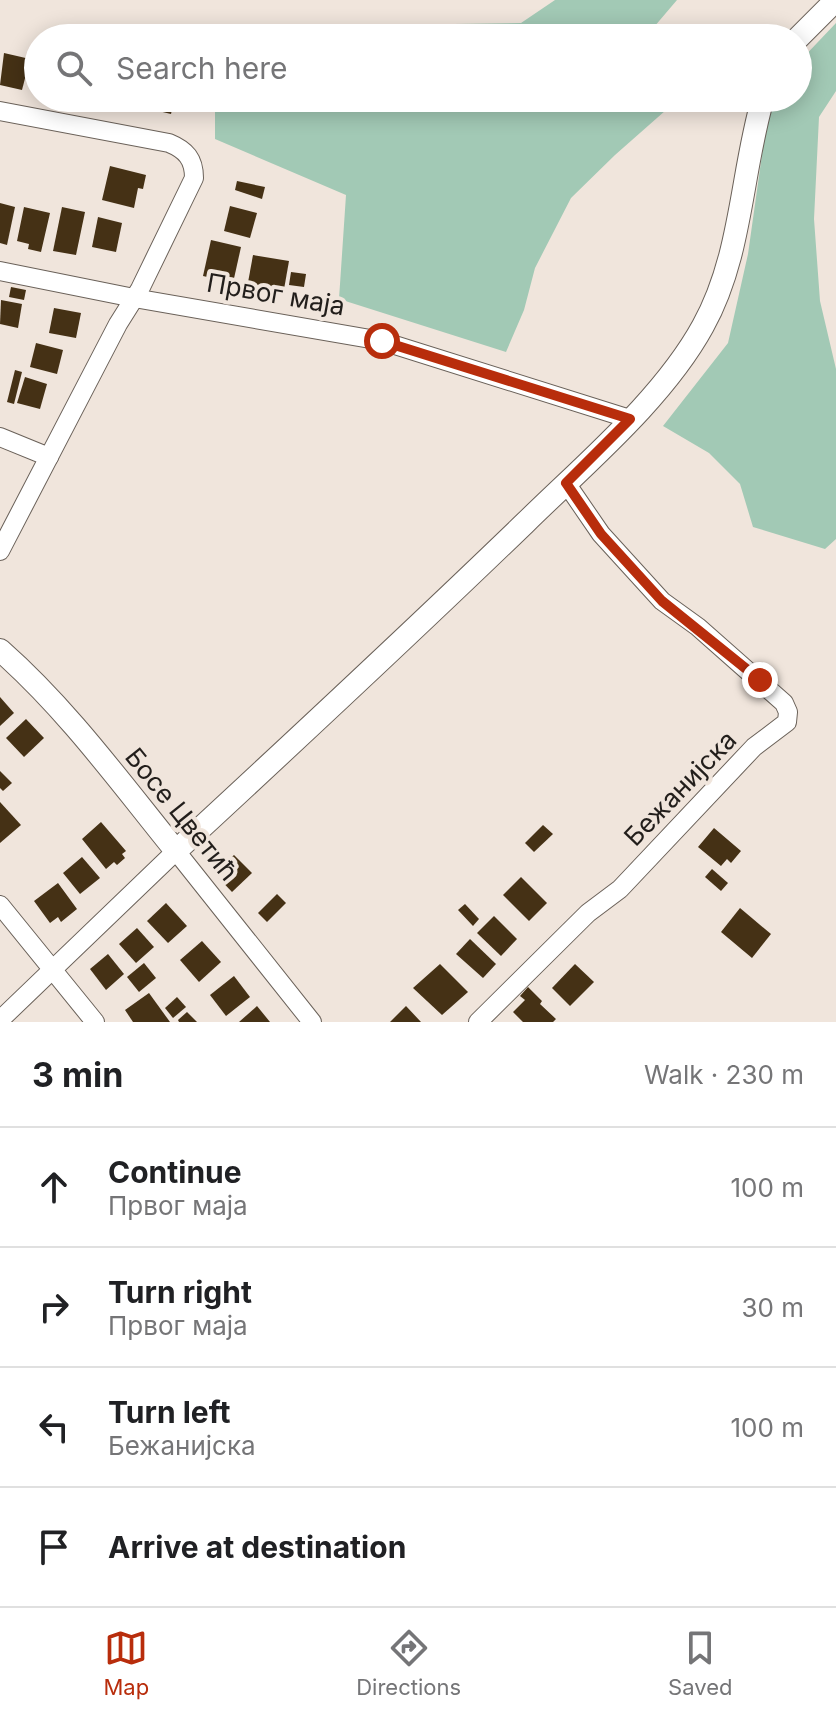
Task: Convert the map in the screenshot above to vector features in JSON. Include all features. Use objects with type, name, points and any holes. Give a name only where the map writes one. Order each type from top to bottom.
[{"type":"street","points":[[812,24],[836,0]]},
{"type":"street","points":[[0,111],[169,143],[187,154],[192,161],[194,178],[0,551]]},
{"type":"street","points":[[0,1020],[377,665],[566,483],[672,373],[705,324],[726,268],[760,112]]},
{"type":"street","name":"Првог маја","points":[[0,271],[134,298],[382,341],[630,419]]},
{"type":"street","points":[[0,437],[49,457]]},
{"type":"street","name":"Бежанијска","points":[[478,1022],[588,913],[620,889],[754,747],[787,722],[788,712],[784,703],[698,627],[662,601],[601,534],[566,483]]},
{"type":"street","name":"Босе Цветић","points":[[0,650],[31,677],[75,725],[312,1022]]},
{"type":"street","points":[[0,905],[95,1022]]},
{"type":"green space","points":[[555,0],[677,0],[657,24],[454,24],[521,23]]},
{"type":"green space","points":[[836,23],[836,91],[819,117],[814,219],[820,301],[836,369],[836,539],[825,549],[753,527],[740,484],[709,453],[663,426],[728,343],[748,254],[768,112],[812,112],[812,48]]},
{"type":"green space","points":[[215,112],[664,112],[571,198],[535,268],[524,310],[506,352],[339,299],[346,195],[215,139]]},
{"type":"building","points":[[4,53],[24,58],[22,90],[0,85]]},
{"type":"building","points":[[110,166],[146,175],[143,189],[138,188],[134,208],[102,200]]},
{"type":"building","points":[[237,181],[265,187],[262,199],[235,190]]},
{"type":"building","points":[[0,203],[15,207],[7,245],[0,243]]},
{"type":"building","points":[[230,206],[257,213],[250,238],[224,231]]},
{"type":"building","points":[[24,207],[50,213],[41,252],[28,249],[29,244],[17,241]]},
{"type":"building","points":[[62,207],[85,212],[76,255],[53,251]]},
{"type":"building","points":[[98,217],[122,223],[116,252],[92,247]]},
{"type":"building","points":[[211,240],[241,247],[233,283],[203,276]]},
{"type":"building","points":[[253,255],[289,261],[283,295],[247,288]]},
{"type":"building","points":[[291,272],[306,274],[304,287],[289,285]]},
{"type":"building","points":[[11,287],[26,290],[24,300],[9,297]]},
{"type":"building","points":[[1,300],[22,304],[18,328],[0,324]]},
{"type":"building","points":[[54,308],[81,313],[76,338],[49,333]]},
{"type":"building","points":[[36,343],[63,350],[57,374],[30,367]]},
{"type":"building","points":[[15,370],[22,372],[14,404],[7,402]]},
{"type":"building","points":[[25,377],[47,384],[40,409],[17,403]]},
{"type":"building","points":[[0,697],[14,713],[0,726]]},
{"type":"building","points":[[26,719],[44,738],[24,757],[6,738]]},
{"type":"building","points":[[0,771],[12,783],[3,791],[0,788]]},
{"type":"building","points":[[0,802],[21,825],[0,843]]},
{"type":"building","points":[[101,822],[126,851],[122,854],[125,858],[106,869],[82,839]]},
{"type":"building","points":[[543,825],[553,834],[534,852],[525,843]]},
{"type":"building","points":[[714,828],[741,851],[731,863],[727,859],[721,866],[698,847]]},
{"type":"building","points":[[234,855],[252,873],[232,892],[214,873]]},
{"type":"building","points":[[82,857],[100,878],[80,894],[63,873]]},
{"type":"building","points":[[712,869],[728,883],[721,891],[705,877]]},
{"type":"building","points":[[521,877],[547,903],[529,921],[503,895]]},
{"type":"building","points":[[58,883],[77,909],[61,922],[58,917],[50,923],[34,901]]},
{"type":"building","points":[[277,894],[286,903],[267,922],[258,913]]},
{"type":"building","points":[[166,903],[187,926],[168,943],[147,921]]},
{"type":"building","points":[[465,904],[479,919],[473,926],[458,910]]},
{"type":"building","points":[[740,908],[771,934],[752,958],[721,932]]},
{"type":"building","points":[[494,916],[517,939],[501,956],[477,933]]},
{"type":"building","points":[[137,928],[154,947],[136,963],[119,944]]},
{"type":"building","points":[[470,939],[496,964],[483,978],[456,954]]},
{"type":"building","points":[[202,941],[221,962],[199,982],[180,960]]},
{"type":"building","points":[[108,954],[124,974],[106,990],[90,969]]},
{"type":"building","points":[[144,963],[156,978],[139,992],[127,977]]},
{"type":"building","points":[[440,964],[468,992],[442,1015],[413,988]]},
{"type":"building","points":[[575,964],[594,982],[570,1006],[552,988]]},
{"type":"building","points":[[234,976],[250,997],[226,1016],[210,995]]},
{"type":"building","points":[[528,987],[556,1019],[553,1022],[523,1022],[513,1012],[525,1000],[520,996]]},
{"type":"building","points":[[149,993],[170,1022],[133,1022],[125,1010]]},
{"type":"building","points":[[177,997],[186,1007],[173,1018],[165,1008]]},
{"type":"building","points":[[257,1006],[270,1022],[239,1022]]},
{"type":"building","points":[[406,1006],[421,1022],[390,1022]]},
{"type":"building","points":[[187,1012],[197,1022],[179,1022]]},
{"type":"route","points":[[382,341],[630,419],[566,483],[601,534],[662,601],[760,680]]}]
